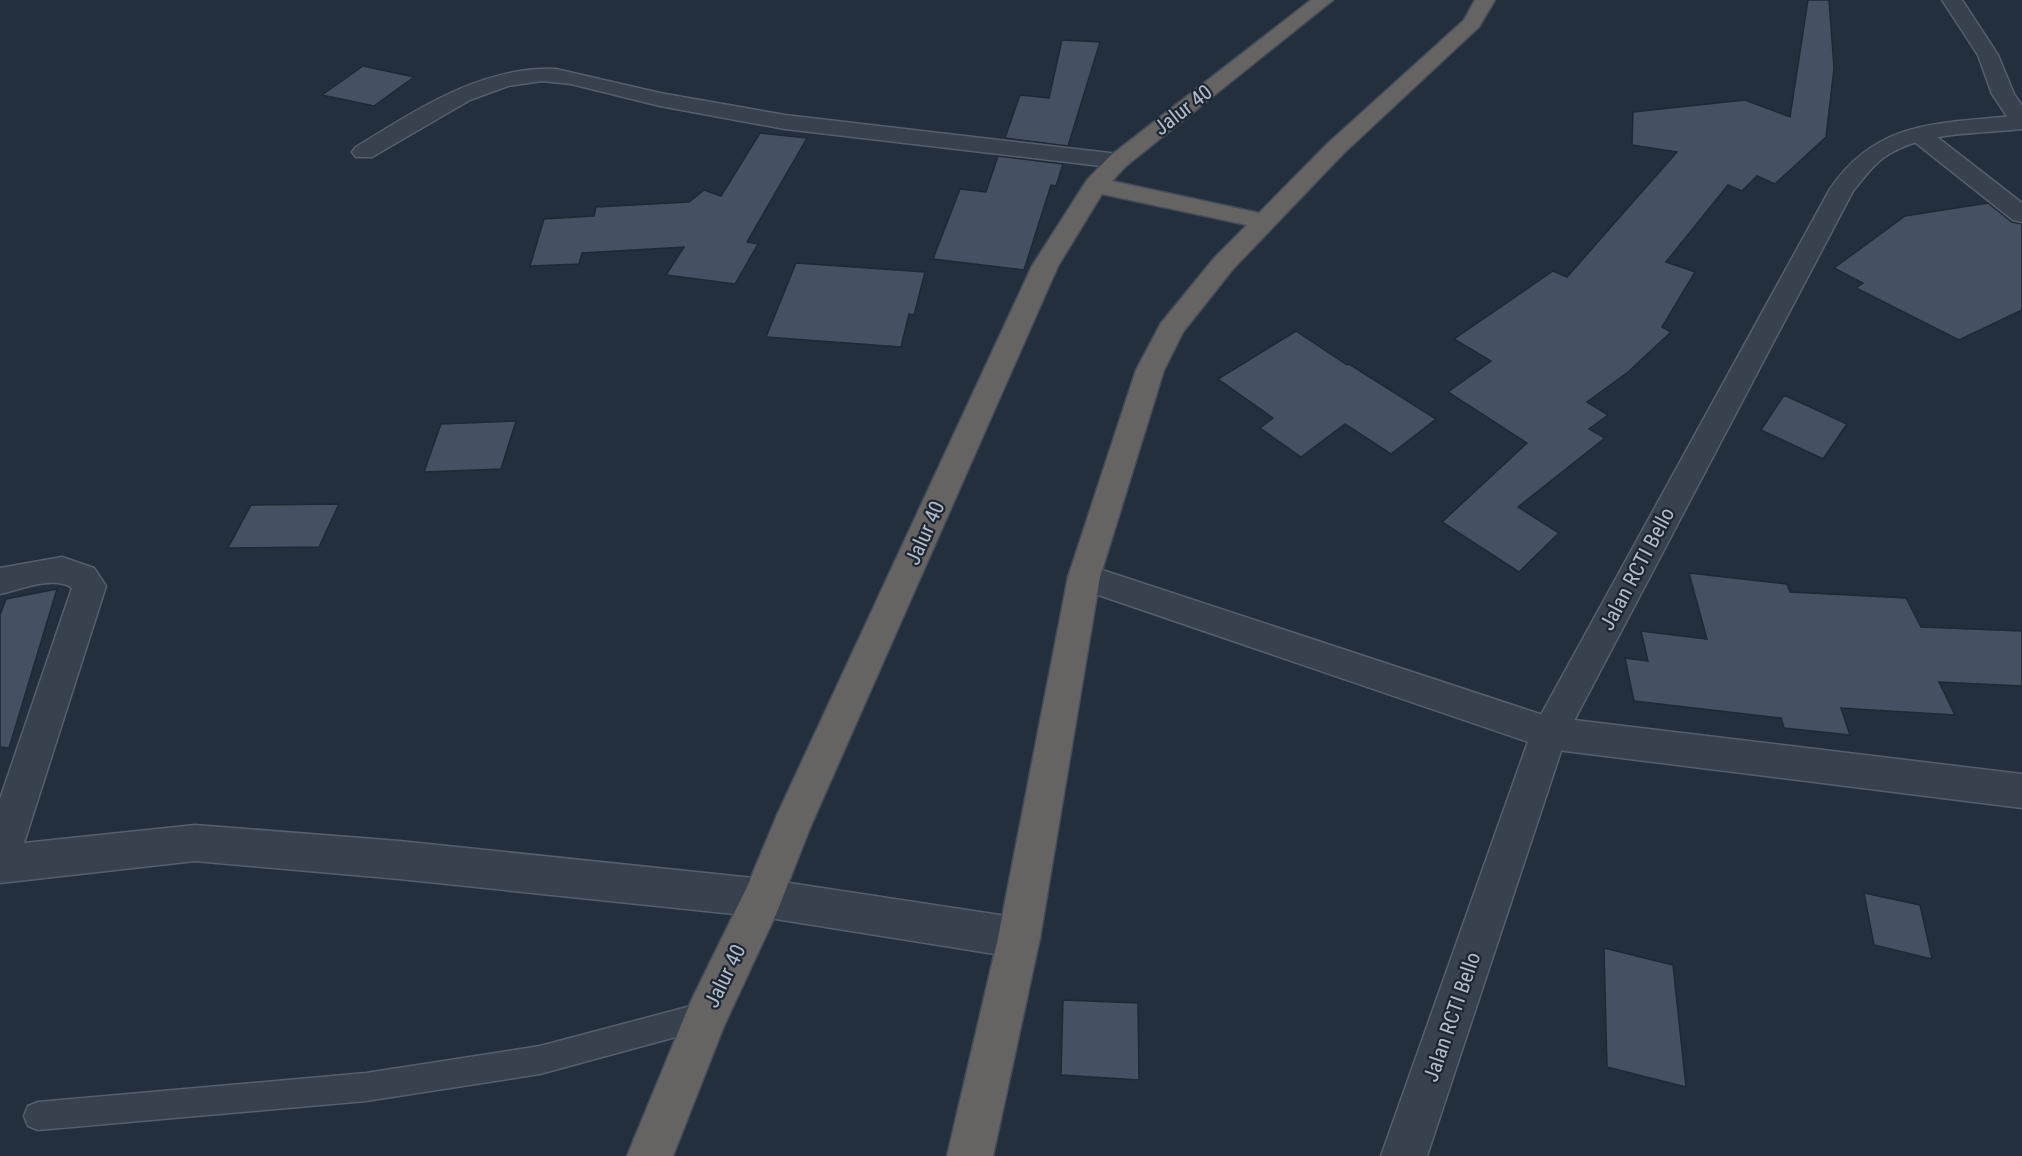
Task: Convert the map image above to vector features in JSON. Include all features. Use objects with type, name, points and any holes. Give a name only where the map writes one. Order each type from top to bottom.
[{"type":"highway","name":"Jalur 40","points":[[650,1156],[706,1016],[763,898],[791,828],[1045,266],[1095,185],[1118,161],[1323,0]]},
{"type":"highway","points":[[970,1156],[1019,938],[1084,577],[1126,439],[1150,370],[1171,329],[1224,263],[1335,149],[1472,23],[1485,0]]},
{"type":"highway","points":[[1095,185],[1265,222]]},
{"type":"street","points":[[1952,0],[1988,55],[2004,94],[2022,122]]},
{"type":"street","points":[[364,152],[443,103],[482,87],[518,77],[551,75],[579,79],[642,96],[786,122],[1118,161]]},
{"type":"street","name":"Jalan RCTI Bello","points":[[1404,1156],[1550,733],[1842,189],[1860,166],[1880,149],[1898,139],[2022,122]]},
{"type":"street","points":[[1920,135],[2022,215]]},
{"type":"street","points":[[0,581],[61,571],[75,571],[85,577],[89,586],[0,857]]},
{"type":"street","points":[[1084,577],[1550,733],[1810,767],[2022,791]]},
{"type":"street","points":[[0,864],[195,843],[399,860],[763,898],[1019,938]]},
{"type":"lane","points":[[38,1116],[366,1087],[540,1060],[706,1016]]},
{"type":"building","points":[[1808,0],[1829,0],[1834,68],[1826,137],[1775,184],[1757,176],[1742,191],[1728,185],[1666,262],[1695,272],[1662,327],[1671,332],[1628,372],[1587,402],[1608,415],[1589,429],[1605,438],[1518,507],[1559,533],[1519,572],[1442,522],[1527,443],[1448,392],[1491,361],[1454,339],[1553,271],[1567,277],[1677,152],[1632,145],[1633,112],[1745,100],[1790,117]]},
{"type":"building","points":[[1062,40],[1100,42],[1068,146],[1005,138],[1020,95],[1049,98]]},
{"type":"building","points":[[363,66],[414,77],[374,106],[322,95]]},
{"type":"building","points":[[760,133],[807,138],[747,242],[758,244],[735,284],[666,275],[684,247],[582,253],[579,264],[530,266],[544,219],[594,216],[596,207],[689,202],[704,190],[721,196]]},
{"type":"building","points":[[998,156],[1063,164],[1056,186],[1051,185],[1024,270],[933,259],[960,189],[986,192]]},
{"type":"building","points":[[1988,203],[2012,222],[2022,224],[2022,310],[1959,340],[1856,288],[1863,283],[1834,268],[1905,216]]},
{"type":"building","points":[[796,263],[925,272],[914,315],[909,314],[901,347],[766,337]]},
{"type":"building","points":[[1296,331],[1436,419],[1391,454],[1345,424],[1301,457],[1260,428],[1273,418],[1218,379]]},
{"type":"building","points":[[1784,395],[1847,424],[1823,459],[1761,430]]},
{"type":"building","points":[[516,421],[501,469],[424,472],[441,424]]},
{"type":"building","points":[[339,504],[319,547],[228,548],[251,505]]},
{"type":"building","points":[[1689,573],[1787,584],[1790,592],[1906,598],[1921,627],[2022,631],[2022,686],[1939,682],[1955,715],[1841,708],[1850,735],[1784,728],[1781,718],[1634,701],[1625,658],[1648,661],[1641,631],[1707,639]]},
{"type":"building","points":[[57,589],[9,748],[0,747],[0,615],[6,599]]},
{"type":"building","points":[[1864,893],[1920,905],[1932,959],[1874,945]]},
{"type":"building","points":[[1604,948],[1673,965],[1686,1087],[1607,1067]]},
{"type":"building","points":[[1063,1000],[1138,1003],[1139,1080],[1061,1075]]}]
